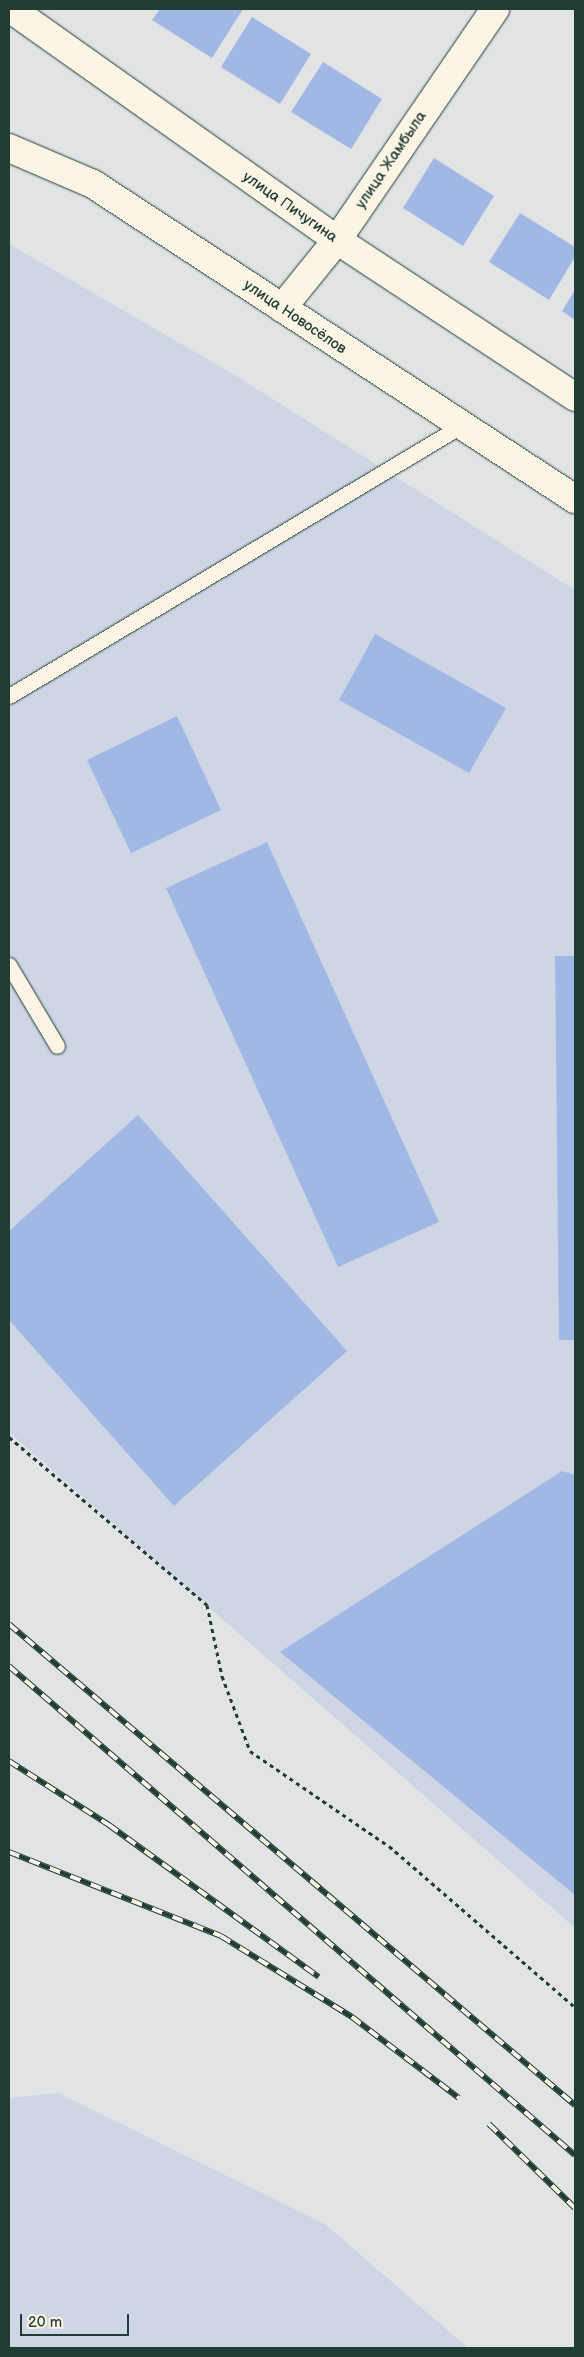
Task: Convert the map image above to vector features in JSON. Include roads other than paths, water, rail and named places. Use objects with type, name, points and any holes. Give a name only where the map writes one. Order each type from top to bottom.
[{"type":"street","name":"улица Пичугина","points":[[11,9],[337,240],[575,397]]},
{"type":"street","name":"улица Жамбыла","points":[[282,308],[337,240],[495,9]]},
{"type":"street","name":"улица Новосёлов","points":[[9,148],[93,184],[459,427],[575,499]]},
{"type":"lane","points":[[9,696],[459,427]]},
{"type":"lane","points":[[9,965],[57,1046]]},
{"type":"railway","points":[[9,1624],[575,2105]]},
{"type":"railway","points":[[9,1666],[575,2155]]},
{"type":"railway","points":[[9,1761],[109,1825],[319,1977]]},
{"type":"railway","points":[[9,1852],[221,1936],[352,2017],[459,2098]]},
{"type":"railway","points":[[489,2124],[575,2208]]}]
